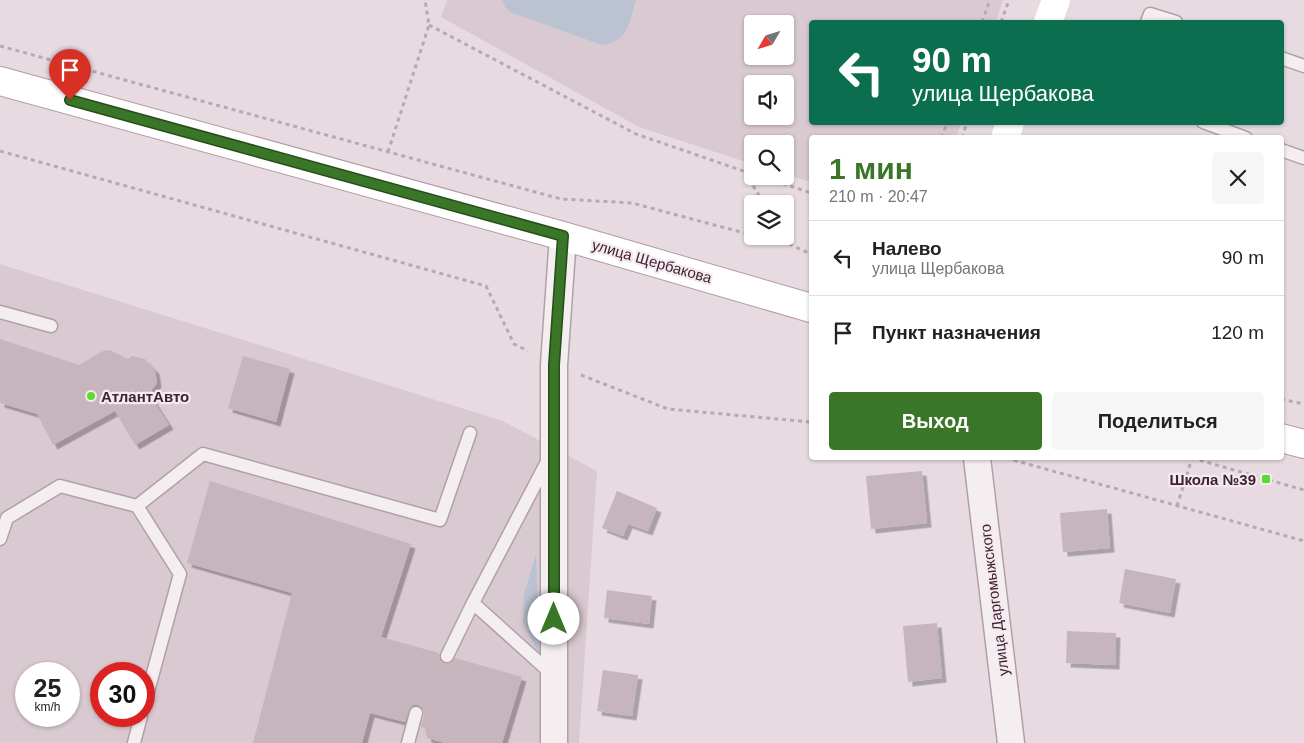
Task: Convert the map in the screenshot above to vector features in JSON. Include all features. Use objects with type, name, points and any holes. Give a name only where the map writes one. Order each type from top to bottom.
[{"type":"main road","points":[[1049,20],[1056,0]]},
{"type":"main road","name":"улица Щербакова","points":[[0,81],[563,236],[809,307]]},
{"type":"main road","points":[[1284,439],[1304,444]]},
{"type":"street","points":[[554,743],[554,365],[563,236]]},
{"type":"street","name":"улица Даргомыжского","points":[[977,460],[1011,743]]},
{"type":"lane","points":[[1148,20],[1150,14],[1170,20]]},
{"type":"lane","points":[[1284,59],[1304,66]]},
{"type":"lane","points":[[1211,125],[1238,135]]},
{"type":"lane","points":[[1284,151],[1304,158]]},
{"type":"lane","points":[[0,312],[51,326]]},
{"type":"lane","points":[[138,506],[203,454],[440,520],[470,433]]},
{"type":"lane","points":[[447,656],[472,603],[553,449]]},
{"type":"lane","points":[[0,539],[7,518],[60,486],[138,506],[180,574],[155,666]]},
{"type":"lane","points":[[472,603],[554,676]]},
{"type":"lane","points":[[408,743],[416,713]]},
{"type":"lane","points":[[134,743],[138,727]]},
{"type":"path","points":[[388,152],[429,25],[425,0]]},
{"type":"path","points":[[983,20],[990,0]]},
{"type":"path","points":[[1002,20],[1009,0]]},
{"type":"path","points":[[429,25],[636,134],[744,171]]},
{"type":"path","points":[[0,46],[561,199],[632,203],[744,233]]},
{"type":"path","points":[[0,151],[486,286],[514,344],[554,365],[668,409],[809,422]]},
{"type":"path","points":[[787,185],[809,192]]},
{"type":"path","points":[[791,245],[809,253]]},
{"type":"path","points":[[1284,400],[1304,404]]},
{"type":"path","points":[[1012,460],[1304,541]]},
{"type":"path","points":[[1177,506],[1191,460]]},
{"type":"path","points":[[1199,460],[1304,490]]},
{"type":"shaded area","points":[[447,0],[1003,0],[997,20],[809,20],[809,125],[960,125],[957,135],[809,135],[809,181],[794,177],[794,135],[744,135],[744,161],[639,127],[441,17]]},
{"type":"shaded area","points":[[502,0],[636,0],[623,35],[618,40],[602,45],[510,12]]},
{"type":"shaded area","points":[[0,264],[503,421],[597,471],[579,743],[0,743]]},
{"type":"shaded area","points":[[536,554],[540,655],[523,623],[524,594]]},
{"type":"building","points":[[0,339],[79,365],[103,351],[110,350],[128,359],[132,356],[145,359],[155,370],[157,383],[149,394],[169,425],[135,445],[115,411],[53,445],[37,414],[0,403]]},
{"type":"building","points":[[243,356],[290,369],[276,422],[228,408]]},
{"type":"building","points":[[922,471],[927,523],[871,529],[866,476]]},
{"type":"building","points":[[210,481],[411,544],[381,637],[439,653],[440,660],[444,663],[451,663],[455,658],[522,677],[502,743],[445,743],[427,738],[425,728],[421,727],[424,710],[418,705],[413,705],[405,722],[370,713],[362,743],[253,743],[292,593],[187,563]]},
{"type":"building","points":[[617,491],[657,508],[648,531],[628,524],[623,536],[602,528]]},
{"type":"building","points":[[1107,509],[1110,548],[1063,552],[1060,513]]},
{"type":"building","points":[[1125,569],[1176,579],[1170,613],[1119,603]]},
{"type":"building","points":[[607,590],[652,596],[649,624],[604,618]]},
{"type":"building","points":[[937,623],[942,678],[908,682],[903,626]]},
{"type":"building","points":[[1067,631],[1116,633],[1115,665],[1066,663]]},
{"type":"building","points":[[603,670],[638,675],[632,716],[597,711]]},
{"type":"place","name":"АтлантАвто","points":[[91,396]]},
{"type":"place","name":"Школа №39","points":[[1266,479]]},
{"type":"route","points":[[70,100],[563,236],[554,365],[554,619]]}]
